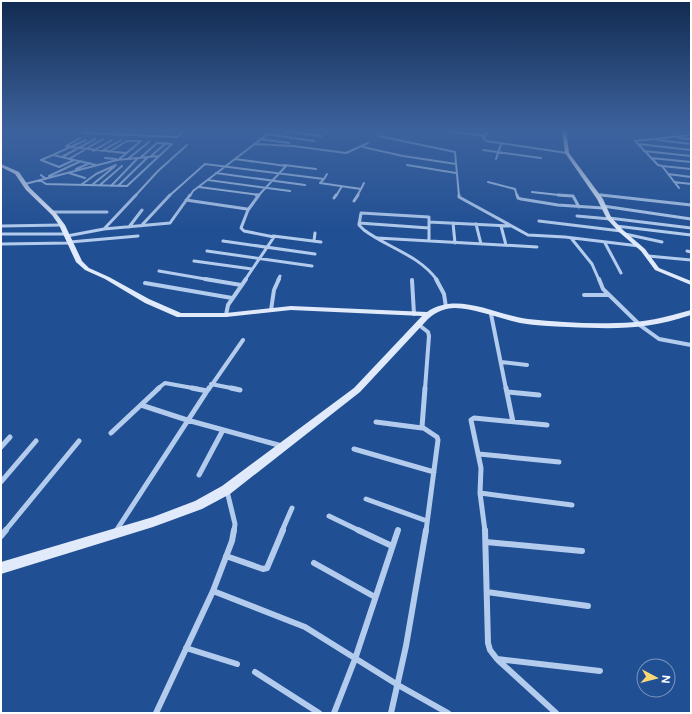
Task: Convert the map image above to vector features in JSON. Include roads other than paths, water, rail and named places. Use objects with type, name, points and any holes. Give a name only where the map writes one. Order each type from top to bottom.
[{"type":"street","points":[[50,163],[59,167],[67,163]]},
{"type":"street","points":[[46,178],[76,163]]},
{"type":"street","points":[[75,169],[89,163]]},
{"type":"street","points":[[91,163],[96,165]]},
{"type":"street","points":[[25,184],[103,163]]},
{"type":"street","points":[[105,163],[111,166]]},
{"type":"street","points":[[111,186],[134,163]]},
{"type":"street","points":[[118,186],[142,163]]},
{"type":"street","points":[[40,180],[46,184],[111,186],[129,185],[151,163]]},
{"type":"street","points":[[104,229],[167,163]]},
{"type":"street","points":[[1,234],[68,239],[104,229],[170,223],[186,200],[199,187],[229,163]]},
{"type":"street","points":[[271,163],[316,169]]},
{"type":"street","points":[[451,163],[456,164],[458,194],[462,199],[528,235],[571,238],[639,246]]},
{"type":"street","points":[[574,163],[596,194],[616,226],[639,246],[657,269],[691,283]]},
{"type":"street","points":[[656,163],[662,166],[691,169]]},
{"type":"street","points":[[141,226],[164,199],[203,164],[324,179]]},
{"type":"street","points":[[81,185],[111,166],[116,165]]},
{"type":"street","points":[[92,185],[116,165]]},
{"type":"street","points":[[283,165],[286,166],[247,210],[243,219],[242,229],[246,232],[321,242]]},
{"type":"street","points":[[407,165],[456,173]]},
{"type":"street","points":[[2,166],[17,172],[25,184],[52,212],[62,225],[79,262],[86,269],[111,280],[147,301],[183,316],[226,315],[271,310],[309,308],[427,314],[446,307],[458,306],[491,314],[536,322],[619,327],[640,326],[691,312]]},
{"type":"street","points":[[100,185],[122,166]]},
{"type":"street","points":[[662,166],[679,188]]},
{"type":"street","points":[[69,173],[85,178]]},
{"type":"street","points":[[216,173],[305,185]]},
{"type":"street","points":[[41,174],[46,178]]},
{"type":"street","points":[[327,174],[320,183],[361,188]]},
{"type":"street","points":[[668,174],[691,176]]},
{"type":"street","points":[[208,180],[290,191]]},
{"type":"street","points":[[488,182],[515,190],[518,198],[521,200],[603,207],[691,219]]},
{"type":"street","points":[[674,182],[691,184]]},
{"type":"street","points":[[354,201],[364,183]]},
{"type":"street","points":[[334,198],[342,186]]},
{"type":"street","points":[[199,187],[259,195]]},
{"type":"street","points":[[532,192],[573,196],[579,206]]},
{"type":"street","points":[[596,194],[691,205]]},
{"type":"street","points":[[186,200],[247,210]]},
{"type":"street","points":[[129,227],[142,210]]},
{"type":"street","points":[[52,212],[107,212]]},
{"type":"street","points":[[429,241],[429,217],[361,213],[359,223],[361,228],[375,238],[404,253],[433,273],[445,292],[446,307]]},
{"type":"street","points":[[576,216],[610,218],[691,228]]},
{"type":"street","points":[[429,222],[513,226]]},
{"type":"street","points":[[539,222],[623,233],[662,242]]},
{"type":"street","points":[[359,223],[429,228]]},
{"type":"street","points":[[453,223],[455,242]]},
{"type":"street","points":[[476,224],[481,244]]},
{"type":"street","points":[[1,226],[62,225]]},
{"type":"street","points":[[501,226],[506,245]]},
{"type":"street","points":[[616,226],[691,235]]},
{"type":"street","points":[[314,241],[315,233]]},
{"type":"street","points":[[1,244],[138,236]]},
{"type":"street","points":[[226,315],[228,305],[232,298],[260,259],[273,236]]},
{"type":"street","points":[[375,238],[537,247]]},
{"type":"street","points":[[571,238],[592,264],[598,280],[609,295],[640,326],[659,339],[691,345]]},
{"type":"street","points":[[222,241],[315,254]]},
{"type":"street","points":[[605,243],[621,273]]},
{"type":"street","points":[[207,251],[312,266]]},
{"type":"street","points":[[687,251],[691,252]]},
{"type":"street","points":[[648,256],[691,260]]},
{"type":"street","points":[[194,261],[252,270]]},
{"type":"street","points":[[159,271],[241,285]]},
{"type":"street","points":[[271,310],[274,290],[280,276]]},
{"type":"street","points":[[412,280],[414,314]]},
{"type":"street","points":[[145,283],[232,298]]},
{"type":"street","points":[[584,295],[609,295]]},
{"type":"street","points":[[1,568],[114,534],[179,512],[198,505],[226,490],[357,390],[419,325],[427,314]]},
{"type":"street","points":[[491,314],[513,422]]},
{"type":"street","points":[[419,325],[428,332],[429,336],[422,428]]},
{"type":"street","points":[[114,534],[187,420],[243,340]]},
{"type":"street","points":[[501,362],[527,365]]},
{"type":"street","points":[[111,433],[165,383],[207,391]]},
{"type":"street","points":[[212,384],[240,390]]},
{"type":"street","points":[[507,392],[539,395]]},
{"type":"street","points":[[140,405],[187,420],[284,447]]},
{"type":"street","points":[[547,425],[474,418],[471,420],[481,468],[480,494],[486,542],[488,642],[493,656],[556,713]]},
{"type":"street","points":[[376,422],[422,428],[438,439],[427,521],[398,685],[391,713]]},
{"type":"street","points":[[199,474],[223,430]]},
{"type":"street","points":[[1,447],[10,437]]},
{"type":"street","points":[[1,536],[79,441]]},
{"type":"street","points":[[1,482],[36,442]]},
{"type":"street","points":[[354,449],[434,472]]},
{"type":"street","points":[[478,454],[559,462]]},
{"type":"street","points":[[156,713],[213,591],[234,533],[235,524],[226,490]]},
{"type":"street","points":[[480,494],[572,505]]},
{"type":"street","points":[[366,499],[427,521]]},
{"type":"street","points":[[226,556],[263,569],[267,568],[292,508]]},
{"type":"street","points":[[329,516],[392,546]]},
{"type":"street","points":[[334,713],[355,659],[398,530]]},
{"type":"street","points":[[486,542],[582,551]]},
{"type":"street","points":[[314,563],[375,597]]},
{"type":"street","points":[[213,591],[301,625],[398,685],[448,713]]},
{"type":"street","points":[[487,592],[588,606]]},
{"type":"street","points":[[186,648],[237,664]]},
{"type":"street","points":[[498,659],[600,671]]},
{"type":"street","points":[[255,672],[319,713]]}]
